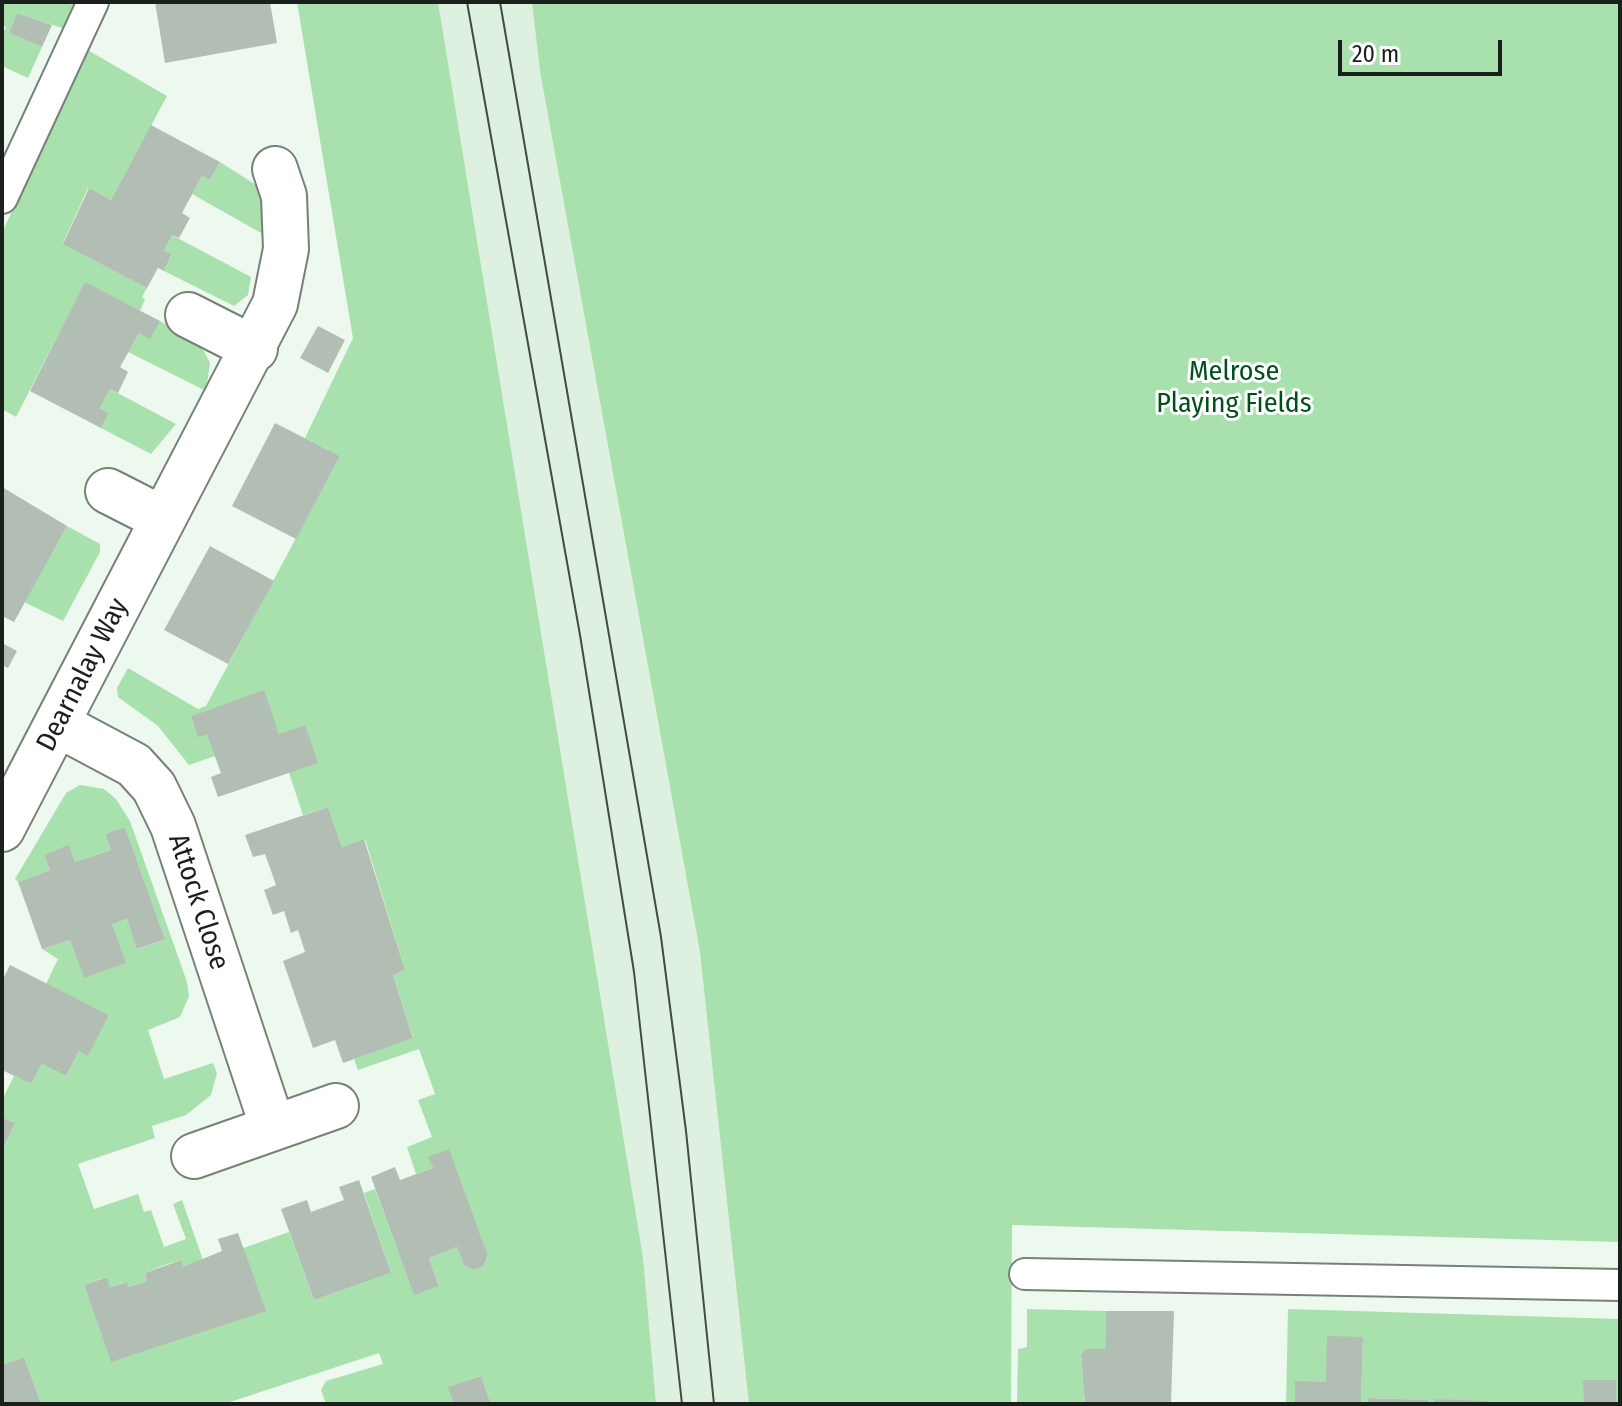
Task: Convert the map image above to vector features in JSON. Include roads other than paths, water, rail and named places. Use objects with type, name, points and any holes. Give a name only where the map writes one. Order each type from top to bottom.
[{"type":"street","name":"Dearnalay Way","points":[[2,829],[255,349],[275,304],[286,249],[284,196],[275,169]]},
{"type":"street","points":[[188,315],[255,349]]},
{"type":"street","points":[[108,491],[163,519]]},
{"type":"street","name":"Attock Close","points":[[59,725],[134,765],[154,787],[173,826],[273,1128]]},
{"type":"street","points":[[194,1156],[336,1106]]},
{"type":"lane","points":[[2,198],[93,2]]},
{"type":"lane","points":[[1025,1274],[1620,1285]]},
{"type":"tram line","points":[[467,2],[580,635],[634,972],[682,1404]]},
{"type":"tram line","points":[[500,2],[661,937],[686,1131],[714,1404]]},
{"type":"park label","name":"Melrose Playing Fields","points":[[1234,388]]}]
